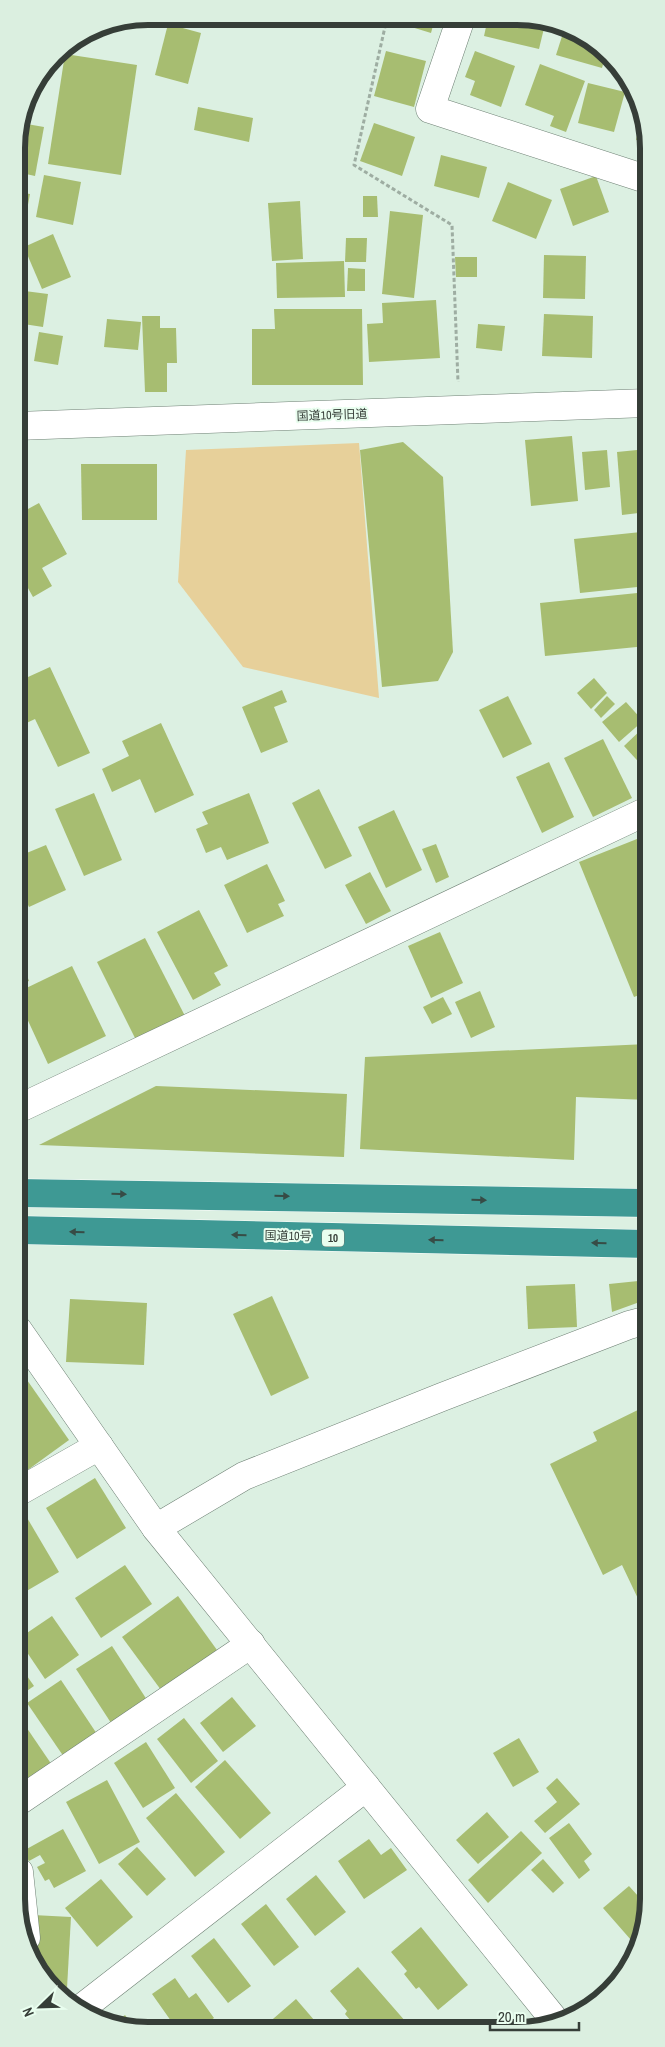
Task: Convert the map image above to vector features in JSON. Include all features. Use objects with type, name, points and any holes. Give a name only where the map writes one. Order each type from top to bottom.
[{"type":"highway","points":[[25,1193],[640,1203]]},
{"type":"highway","name":"国道10号","points":[[25,1230],[640,1244]]},
{"type":"street","points":[[460,25],[430,109],[640,177]]},
{"type":"street","name":"国道10号旧道","points":[[25,426],[640,403]]},
{"type":"street","points":[[25,1106],[640,814]]},
{"type":"street","points":[[156,1528],[244,1476],[442,1396],[640,1322]]},
{"type":"street","points":[[25,1340],[156,1528],[552,2017]]},
{"type":"street","points":[[25,1488],[99,1446]]},
{"type":"street","points":[[25,1797],[251,1644]]},
{"type":"street","points":[[85,2005],[366,1787]]},
{"type":"path","points":[[385,25],[354,166],[452,225],[459,410]]},
{"type":"shaded area","points":[[359,443],[379,698],[243,667],[178,582],[186,450]]},
{"type":"building","points":[[168,25],[201,33],[188,84],[155,75]]},
{"type":"building","points":[[405,25],[433,25],[431,33]]},
{"type":"building","points":[[486,25],[525,25],[544,28],[539,49],[484,36]]},
{"type":"building","points":[[563,34],[579,41],[604,61],[602,68],[556,55]]},
{"type":"building","points":[[386,51],[426,61],[414,107],[374,96]]},
{"type":"building","points":[[475,51],[515,66],[501,107],[470,95],[475,81],[465,77]]},
{"type":"building","points":[[69,55],[137,65],[121,175],[48,164],[64,58]]},
{"type":"building","points":[[540,64],[585,81],[566,132],[550,126],[554,116],[525,105]]},
{"type":"building","points":[[588,83],[625,92],[614,132],[578,123]]},
{"type":"building","points":[[198,107],[253,118],[249,142],[194,130]]},
{"type":"building","points":[[374,123],[415,137],[402,176],[360,161]]},
{"type":"building","points":[[27,124],[44,127],[35,176],[25,174],[25,140]]},
{"type":"building","points":[[638,127],[640,141],[636,140]]},
{"type":"building","points":[[441,155],[487,167],[479,198],[434,186]]},
{"type":"building","points":[[44,175],[81,182],[73,225],[36,217]]},
{"type":"building","points":[[596,176],[609,212],[573,226],[560,189]]},
{"type":"building","points":[[508,182],[552,200],[536,239],[492,221]]},
{"type":"building","points":[[25,193],[30,194],[25,220]]},
{"type":"building","points":[[363,196],[377,196],[378,217],[363,217]]},
{"type":"building","points":[[300,201],[303,259],[272,261],[268,203]]},
{"type":"building","points":[[390,211],[423,215],[414,298],[382,294]]},
{"type":"building","points":[[53,234],[71,277],[42,289],[25,247]]},
{"type":"building","points":[[346,238],[367,238],[366,262],[345,262]]},
{"type":"building","points":[[544,255],[586,256],[585,299],[543,298]]},
{"type":"building","points":[[455,257],[477,257],[477,277],[456,277]]},
{"type":"building","points":[[344,261],[345,297],[277,298],[276,263]]},
{"type":"building","points":[[348,268],[365,269],[365,291],[347,291]]},
{"type":"building","points":[[25,291],[48,294],[43,327],[25,324]]},
{"type":"building","points":[[436,300],[440,358],[369,362],[367,324],[383,323],[382,303]]},
{"type":"building","points":[[274,309],[362,309],[363,385],[252,385],[252,329],[275,329]]},
{"type":"building","points":[[544,314],[593,316],[592,358],[542,356]]},
{"type":"building","points":[[142,316],[160,316],[160,328],[176,328],[177,363],[167,363],[167,392],[145,392]]},
{"type":"building","points":[[107,319],[141,322],[138,350],[104,347]]},
{"type":"building","points":[[478,324],[505,326],[502,351],[476,348]]},
{"type":"building","points":[[39,332],[63,336],[58,365],[34,361]]},
{"type":"building","points":[[572,436],[578,501],[531,506],[525,440]]},
{"type":"building","points":[[403,442],[443,477],[453,652],[438,681],[382,687],[360,450]]},
{"type":"building","points":[[607,450],[610,487],[585,490],[582,452]]},
{"type":"building","points":[[640,450],[640,513],[622,515],[617,452]]},
{"type":"building","points":[[81,464],[157,464],[157,520],[82,520]]},
{"type":"building","points":[[39,503],[67,554],[42,568],[52,586],[33,597],[25,583],[25,511]]},
{"type":"building","points":[[640,532],[640,587],[580,593],[574,539]]},
{"type":"building","points":[[640,593],[640,647],[545,656],[540,603]]},
{"type":"building","points":[[50,667],[90,753],[58,767],[35,719],[25,724],[25,678]]},
{"type":"building","points":[[594,678],[607,693],[591,709],[577,693]]},
{"type":"building","points":[[282,690],[287,702],[274,707],[288,742],[261,753],[242,707]]},
{"type":"building","points":[[508,696],[532,744],[503,758],[479,710]]},
{"type":"building","points":[[607,696],[615,704],[601,718],[594,710]]},
{"type":"building","points":[[626,702],[640,718],[640,724],[619,742],[602,722]]},
{"type":"building","points":[[161,723],[194,795],[155,813],[140,779],[112,792],[102,769],[129,756],[122,741]]},
{"type":"building","points":[[640,731],[640,763],[624,746]]},
{"type":"building","points":[[603,739],[632,798],[593,817],[564,758]]},
{"type":"building","points":[[549,762],[574,817],[542,833],[516,777]]},
{"type":"building","points":[[319,789],[352,856],[325,869],[292,803]]},
{"type":"building","points":[[94,793],[122,860],[84,876],[55,809]]},
{"type":"building","points":[[249,793],[269,843],[227,860],[221,847],[206,853],[196,829],[208,824],[202,812]]},
{"type":"building","points":[[394,810],[422,870],[386,888],[358,827]]},
{"type":"building","points":[[640,838],[640,995],[634,997],[579,862]]},
{"type":"building","points":[[436,844],[449,877],[436,883],[422,849]]},
{"type":"building","points":[[46,845],[66,890],[29,907],[25,899],[25,854]]},
{"type":"building","points":[[267,864],[285,901],[278,904],[284,916],[247,933],[224,885]]},
{"type":"building","points":[[370,872],[391,911],[366,924],[345,885]]},
{"type":"building","points":[[199,910],[228,966],[214,973],[221,985],[193,1000],[157,932]]},
{"type":"building","points":[[440,932],[463,983],[431,998],[408,946]]},
{"type":"building","points":[[145,938],[185,1016],[136,1040],[97,962]]},
{"type":"building","points":[[72,966],[106,1036],[48,1064],[25,1014],[25,989]]},
{"type":"building","points":[[25,970],[29,981],[25,982]]},
{"type":"building","points":[[480,991],[495,1027],[471,1038],[455,1002]]},
{"type":"building","points":[[443,997],[452,1014],[432,1024],[423,1007]]},
{"type":"building","points":[[640,1044],[640,1100],[576,1097],[574,1160],[360,1149],[365,1057]]},
{"type":"building","points":[[156,1086],[347,1094],[344,1157],[39,1145]]},
{"type":"building","points":[[640,1281],[640,1302],[612,1312],[609,1284]]},
{"type":"building","points":[[575,1284],[577,1327],[528,1329],[526,1286]]},
{"type":"building","points":[[272,1296],[309,1378],[271,1396],[233,1314]]},
{"type":"building","points":[[70,1299],[147,1303],[144,1365],[66,1362]]},
{"type":"building","points":[[27,1380],[69,1440],[25,1472],[25,1381]]},
{"type":"building","points":[[640,1409],[640,1603],[622,1565],[603,1575],[550,1464],[597,1441],[593,1432]]},
{"type":"building","points":[[95,1478],[126,1528],[77,1559],[46,1508]]},
{"type":"building","points":[[25,1516],[59,1572],[25,1592]]},
{"type":"building","points":[[125,1565],[152,1604],[101,1638],[75,1598]]},
{"type":"building","points":[[178,1596],[217,1650],[161,1690],[122,1637]]},
{"type":"building","points":[[52,1616],[79,1655],[45,1679],[25,1649],[25,1634]]},
{"type":"building","points":[[112,1646],[149,1703],[113,1726],[76,1669]]},
{"type":"building","points":[[25,1673],[34,1686],[25,1692]]},
{"type":"building","points":[[61,1680],[97,1734],[64,1757],[27,1703]]},
{"type":"building","points":[[232,1697],[256,1726],[223,1752],[200,1723]]},
{"type":"building","points":[[184,1718],[218,1761],[191,1783],[157,1739]]},
{"type":"building","points":[[25,1725],[52,1765],[25,1783]]},
{"type":"building","points":[[519,1738],[539,1772],[513,1787],[493,1753]]},
{"type":"building","points":[[146,1742],[175,1788],[143,1808],[114,1763]]},
{"type":"building","points":[[225,1760],[271,1813],[240,1839],[195,1787]]},
{"type":"building","points":[[557,1778],[580,1804],[545,1833],[534,1821],[557,1802],[546,1788]]},
{"type":"building","points":[[107,1780],[140,1842],[99,1864],[66,1802]]},
{"type":"building","points":[[176,1793],[225,1852],[195,1877],[146,1818]]},
{"type":"building","points":[[487,1812],[509,1837],[478,1864],[456,1840]]},
{"type":"building","points":[[569,1823],[592,1854],[584,1861],[590,1870],[579,1879],[549,1838]]},
{"type":"building","points":[[63,1829],[86,1871],[54,1888],[49,1879],[45,1881],[37,1867],[45,1863],[40,1855],[29,1861],[25,1854],[25,1850]]},
{"type":"building","points":[[521,1831],[542,1853],[488,1903],[468,1880]]},
{"type":"building","points":[[369,1839],[381,1855],[391,1848],[407,1870],[364,1899],[338,1861]]},
{"type":"building","points":[[137,1847],[166,1879],[147,1896],[118,1864]]},
{"type":"building","points":[[543,1859],[564,1883],[553,1893],[531,1870]]},
{"type":"building","points":[[316,1875],[346,1912],[315,1936],[286,1899]]},
{"type":"building","points":[[101,1879],[133,1917],[97,1947],[65,1908]]},
{"type":"building","points":[[629,1886],[640,1898],[638,1923],[633,1938],[631,1940],[603,1908]]},
{"type":"building","points":[[266,1904],[299,1947],[274,1966],[241,1924]]},
{"type":"building","points":[[33,1915],[71,1917],[67,1988],[65,1988],[65,1982],[57,1982],[50,1974],[32,1940]]},
{"type":"building","points":[[421,1927],[468,1985],[438,2010],[419,1987],[416,1989],[404,1974],[407,1971],[391,1952]]},
{"type":"building","points":[[214,1938],[251,1986],[228,2003],[191,1956]]},
{"type":"building","points":[[358,1967],[406,2022],[352,2022],[345,2014],[347,2011],[330,1991]]},
{"type":"building","points":[[175,1978],[189,1998],[196,1993],[214,2018],[208,2022],[172,2022],[152,1994]]},
{"type":"building","points":[[296,1999],[316,2022],[269,2022]]},
{"type":"building","points":[[125,2015],[129,2021],[124,2020],[120,2019]]}]
